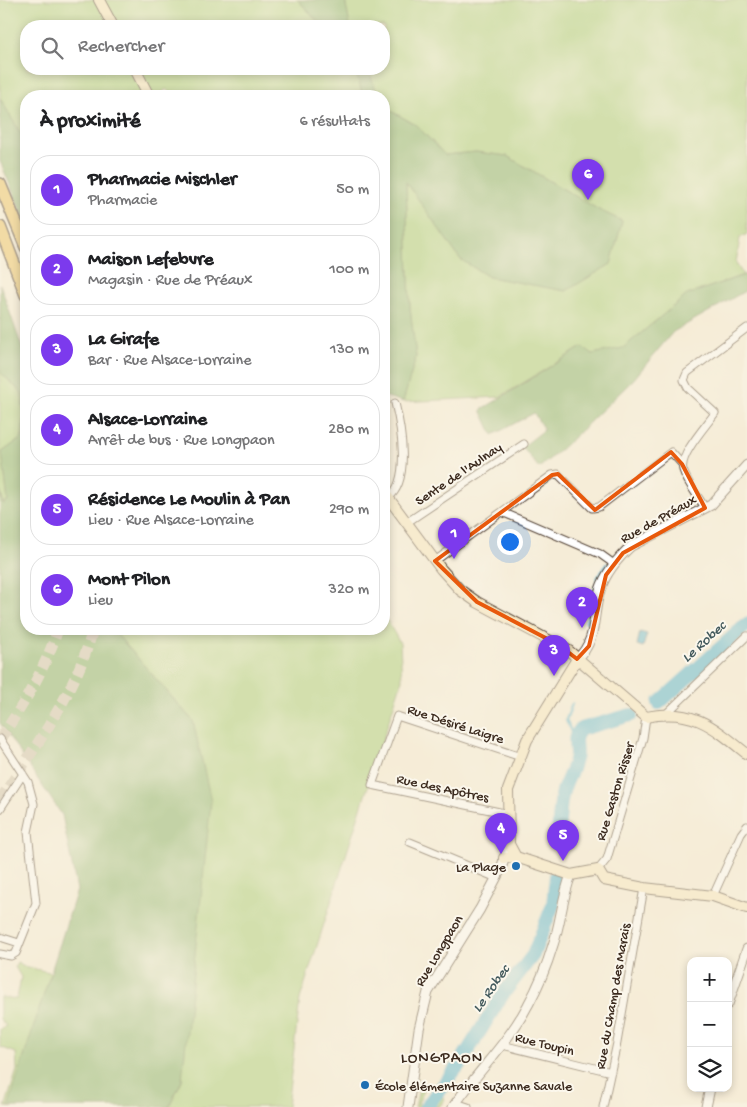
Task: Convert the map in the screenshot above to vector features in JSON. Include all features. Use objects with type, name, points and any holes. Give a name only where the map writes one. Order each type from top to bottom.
[{"type":"highway","points":[[0,184],[20,232]]},
{"type":"highway","points":[[0,227],[20,279]]},
{"type":"main road","points":[[95,0],[105,12]]},
{"type":"main road","points":[[99,0],[110,20]]},
{"type":"main road","points":[[139,75],[146,90]]},
{"type":"main road","points":[[390,501],[454,584],[468,595],[559,645],[646,717],[667,713],[682,715],[707,724],[747,754]]},
{"type":"main road","points":[[516,857],[509,844],[508,790],[527,740],[577,659]]},
{"type":"main road","points":[[504,858],[516,857],[572,875],[598,870],[604,880],[644,888],[712,896],[747,908]]},
{"type":"street","points":[[682,464],[688,450],[715,413],[688,388],[684,380],[687,373],[747,328]]},
{"type":"street","points":[[390,493],[397,490],[401,470],[400,429],[395,403]]},
{"type":"street","name":"Sente de l'Aulnay","points":[[406,523],[524,444]]},
{"type":"street","points":[[435,561],[552,475],[558,474],[592,508],[599,507],[671,452],[682,464],[684,472],[705,508]]},
{"type":"street","name":"Rue de Préaux","points":[[577,659],[589,646],[599,592],[606,575],[614,564],[631,546],[711,504],[747,465]]},
{"type":"street","points":[[502,512],[600,554],[614,564]]},
{"type":"street","points":[[667,713],[747,636]]},
{"type":"street","name":"Rue Désiré Laigre","points":[[372,785],[397,716],[520,756]]},
{"type":"street","name":"Rue Gaston Risser","points":[[598,870],[609,853],[643,738],[646,717]]},
{"type":"street","points":[[0,739],[23,774],[33,799],[28,832],[36,892],[36,903],[19,943],[11,956],[0,954]]},
{"type":"street","points":[[1,806],[23,774]]},
{"type":"street","name":"Rue des Apôtres","points":[[372,785],[509,814]]},
{"type":"street","points":[[712,896],[740,834],[747,826]]},
{"type":"street","points":[[410,842],[497,878]]},
{"type":"street","name":"Rue Longpaon","points":[[408,1107],[419,1029],[428,992],[497,878],[509,844]]},
{"type":"street","points":[[468,1107],[454,1105],[479,1070],[502,1045],[528,1004],[550,954],[565,889],[572,875]]},
{"type":"street","name":"Rue du Champ des Marais","points":[[604,1107],[644,888]]},
{"type":"street","points":[[0,937],[19,943]]},
{"type":"street","points":[[729,1002],[747,948]]},
{"type":"street","name":"Rue Toupin","points":[[502,1045],[611,1072]]},
{"type":"street","points":[[706,1107],[709,1092]]},
{"type":"highlighted area","points":[[671,452],[682,464],[705,508],[623,553],[606,575],[589,646],[577,659],[559,645],[477,602],[435,561],[552,475],[558,474],[595,510]]},
{"type":"green space","points":[[0,0],[298,0],[316,20],[20,20],[20,75],[357,75],[361,90],[20,90],[20,133],[0,98]]},
{"type":"green space","points":[[298,0],[345,0],[349,20],[316,20]]},
{"type":"green space","points":[[345,0],[747,0],[747,234],[740,238],[736,263],[743,275],[687,295],[623,348],[592,354],[582,347],[500,397],[403,402],[416,357],[410,308],[406,181],[460,259],[489,277],[566,291],[611,264],[622,221],[599,210],[507,156],[476,152],[445,155],[416,125],[390,110],[390,90],[376,90],[370,75],[390,75],[390,20],[349,20]]},
{"type":"green space","points":[[357,75],[370,75],[376,90],[361,90]]},
{"type":"green space","points":[[0,98],[20,133],[20,209],[0,161]]},
{"type":"green space","points":[[390,110],[416,125],[445,155],[476,152],[507,156],[599,210],[622,221],[611,264],[566,291],[489,277],[460,259],[406,182],[410,308],[416,357],[403,402],[390,398]]},
{"type":"green space","points":[[747,274],[747,290],[673,332],[633,380],[567,444],[539,468],[522,447],[544,430],[534,413],[493,435],[481,410],[582,347],[592,354],[623,348],[687,295]]},
{"type":"green space","points":[[0,284],[20,342],[20,391],[0,372]]},
{"type":"green space","points":[[0,372],[20,391],[20,439],[2,452],[8,501],[4,504],[0,489]]},
{"type":"green space","points":[[20,439],[20,635],[117,635],[193,721],[211,801],[182,1080],[169,1107],[8,1107],[77,890],[62,815],[0,723],[0,489],[3,504],[8,501],[2,452]]},
{"type":"green space","points":[[390,626],[400,643],[402,680],[300,999],[287,1107],[169,1107],[182,1080],[193,721],[117,635],[390,635]]},
{"type":"green space","points":[[17,962],[26,967],[54,973],[13,1107],[5,1107],[17,1070],[16,1053],[0,1047],[0,1029],[6,1026],[0,1019],[0,997],[17,999],[21,977],[15,967]]},
{"type":"green space","points":[[420,1085],[426,1087],[418,1103],[424,1107],[415,1107]]},
{"type":"green space","points":[[437,1093],[445,1099],[439,1107],[427,1107]]},
{"type":"water","points":[[640,632],[647,634],[643,647],[637,645]]},
{"type":"waterway","points":[[586,622],[598,577],[607,564]]},
{"type":"waterway","name":"Le Robec","points":[[659,703],[747,624]]},
{"type":"waterway","points":[[572,704],[566,720],[574,739]]},
{"type":"waterway","name":"Le Robec","points":[[558,841],[563,791],[573,768],[576,754],[576,735],[581,729],[631,715]]},
{"type":"waterway","name":"Le Robec","points":[[426,1107],[459,1065],[503,994],[533,955],[553,905],[556,876]]},
{"type":"tunnel","points":[[0,739],[33,686],[56,635]]},
{"type":"tunnel","points":[[0,800],[41,739],[66,697],[86,652],[91,635]]},
{"type":"place","name":"Mont Pilon","points":[[588,200]]},
{"type":"place","name":"Pharmacie Mischler","points":[[454,559]]},
{"type":"place","name":"Maison Lefebvre","points":[[582,628]]},
{"type":"place","name":"La Girafe","points":[[554,676]]},
{"type":"place","name":"Alsace-Lorraine","points":[[501,854]]},
{"type":"place","name":"Résidence Le Moulin à Pan","points":[[563,861]]},
{"type":"place","name":"La Plage","points":[[516,866]]},
{"type":"place","name":"École élémentaire Suzanne Savale","points":[[365,1085]]},
{"type":"district","name":"LONGPAON","points":[[442,1056]]}]
